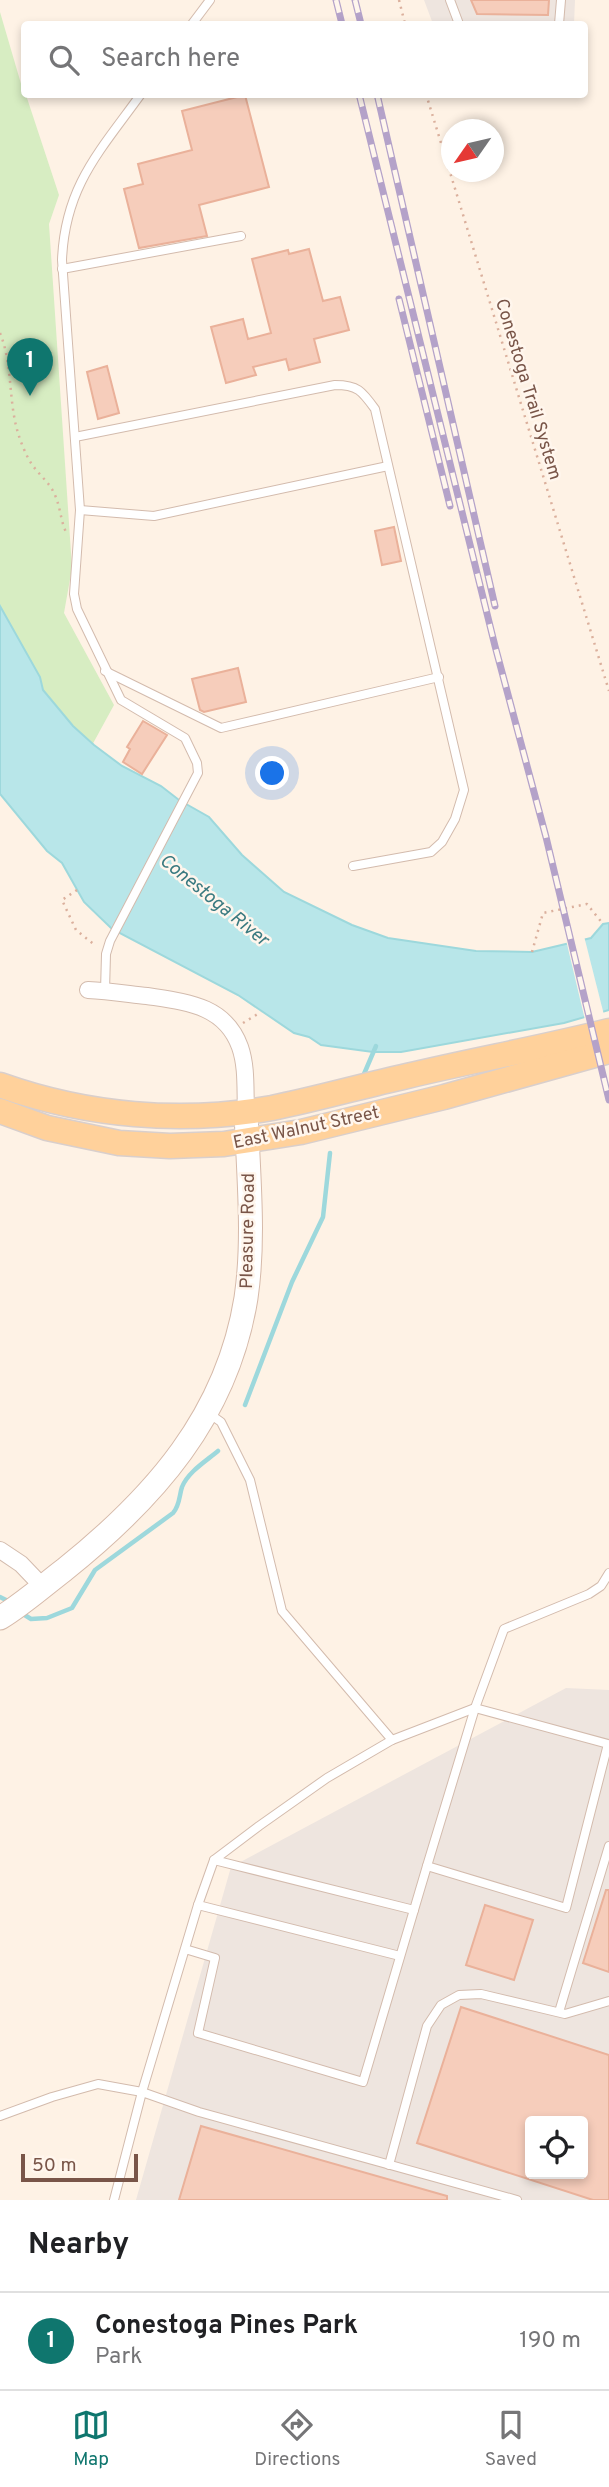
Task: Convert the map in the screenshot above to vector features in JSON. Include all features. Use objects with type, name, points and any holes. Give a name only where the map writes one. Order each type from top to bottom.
[{"type":"main road","name":"East Walnut Street","points":[[0,1084],[50,1099],[123,1113],[196,1116],[294,1103],[609,1031]]},
{"type":"main road","name":"East Walnut Street","points":[[0,1111],[47,1128],[119,1143],[189,1146],[247,1141],[301,1132],[444,1097],[609,1051]]},
{"type":"street","points":[[88,990],[198,1004],[217,1015],[231,1029]]},
{"type":"street","name":"Pleasure Road","points":[[0,1618],[43,1587],[141,1502],[171,1466],[207,1412],[225,1378],[246,1296],[250,1234],[243,1058],[231,1029]]},
{"type":"street","points":[[0,1549],[22,1564],[43,1587]]},
{"type":"lane","points":[[194,21],[210,0]]},
{"type":"lane","points":[[450,0],[458,21]]},
{"type":"lane","points":[[559,21],[561,0]]},
{"type":"lane","points":[[105,991],[106,954],[116,930],[198,773],[190,744],[180,733],[121,699],[77,609],[74,594],[80,510],[62,270],[63,236],[73,198],[94,160],[138,98]]},
{"type":"lane","points":[[62,270],[241,236]]},
{"type":"lane","points":[[75,437],[335,385],[352,385],[364,393],[375,409],[464,790],[455,819],[442,842],[431,852],[353,866]]},
{"type":"lane","points":[[80,510],[154,516],[388,466]]},
{"type":"lane","points":[[106,671],[221,728],[439,677]]},
{"type":"lane","points":[[207,1412],[221,1422],[250,1480],[282,1611],[392,1740]]},
{"type":"lane","points":[[185,1949],[215,1958],[198,2033],[363,2082],[475,1709],[504,1629],[589,1594],[601,1586],[609,1573]]},
{"type":"lane","points":[[114,2200],[142,2092],[214,1860],[327,1778],[392,1740],[475,1709],[608,1744],[566,1908],[427,1866]]},
{"type":"lane","points":[[559,2012],[609,1846]]},
{"type":"lane","points":[[214,1860],[414,1910]]},
{"type":"lane","points":[[198,1905],[400,1956]]},
{"type":"lane","points":[[388,2165],[426,2026],[441,2006],[459,1995],[481,1994],[565,2014],[609,2001]]},
{"type":"lane","points":[[0,2116],[98,2084],[142,2092],[199,2112],[517,2200]]},
{"type":"path","points":[[399,0],[404,21]]},
{"type":"path","name":"Conestoga Trail System","points":[[427,98],[609,691]]},
{"type":"path","points":[[0,332],[6,349],[11,406],[18,436],[31,463],[53,490],[66,534],[78,540]]},
{"type":"path","points":[[77,890],[62,900],[76,930],[106,954]]},
{"type":"path","points":[[532,952],[543,913],[587,904],[604,924]]},
{"type":"path","points":[[231,1029],[261,1012]]},
{"type":"shaded area","points":[[424,0],[575,0],[574,21],[432,21]]},
{"type":"shaded area","points":[[566,1688],[609,1690],[609,2200],[136,2200],[231,1867]]},
{"type":"green space","points":[[0,12],[21,84],[21,98],[27,98],[59,195],[49,224],[72,568],[64,613],[114,705],[67,791],[0,693]]},
{"type":"water","name":"Conestoga River","points":[[0,606],[40,677],[43,690],[73,726],[122,766],[161,786],[209,817],[242,855],[284,892],[352,925],[388,938],[476,951],[532,952],[591,938],[603,924],[609,923],[609,1010],[564,1023],[401,1052],[373,1052],[321,1045],[309,1037],[294,1033],[238,995],[112,929],[84,902],[62,863],[47,851],[0,794]]},
{"type":"pier","points":[[584,936],[604,1015],[585,1020],[566,940]]},
{"type":"building","points":[[471,0],[549,0],[548,15],[477,14]]},
{"type":"building","points":[[233,98],[246,98],[269,187],[199,205],[207,236],[139,248],[124,189],[143,184],[138,164],[192,150],[182,111]]},
{"type":"building","points":[[309,249],[323,301],[340,297],[349,330],[314,339],[320,362],[289,370],[286,359],[253,367],[256,375],[226,383],[211,327],[243,319],[248,339],[271,333],[252,259],[288,250],[289,254]]},
{"type":"building","points":[[107,366],[119,413],[98,419],[87,372]]},
{"type":"building","points":[[394,527],[401,561],[382,565],[375,531]]},
{"type":"building","points":[[238,668],[246,702],[204,712],[200,710],[192,679]]},
{"type":"building","points":[[143,721],[167,735],[142,774],[123,762],[130,749],[127,747]]},
{"type":"building","points":[[606,1890],[609,1890],[609,1972],[583,1963]]},
{"type":"building","points":[[485,1905],[533,1920],[514,1980],[466,1965]]},
{"type":"building","points":[[461,2007],[609,2055],[609,2200],[593,2200],[528,2179],[588,2179],[588,2116],[525,2116],[525,2178],[417,2143]]},
{"type":"building","points":[[201,2126],[447,2196],[447,2200],[179,2200]]},
{"type":"waterway","points":[[364,1074],[376,1046]]},
{"type":"waterway","points":[[245,1405],[292,1282],[323,1217],[330,1153]]},
{"type":"waterway","points":[[23,1614],[31,1619],[47,1618],[72,1608],[95,1570],[173,1513],[188,1476],[218,1451]]},
{"type":"waterway","points":[[0,1597],[10,1602]]},
{"type":"railway","points":[[336,0],[341,21]]},
{"type":"railway","points":[[355,0],[360,21]]},
{"type":"railway","points":[[360,98],[495,646],[546,837],[609,1100]]},
{"type":"railway","points":[[378,98],[495,606]]},
{"type":"railway","points":[[399,299],[450,506]]},
{"type":"place","name":"Conestoga Pines Park","points":[[30,396]]}]
